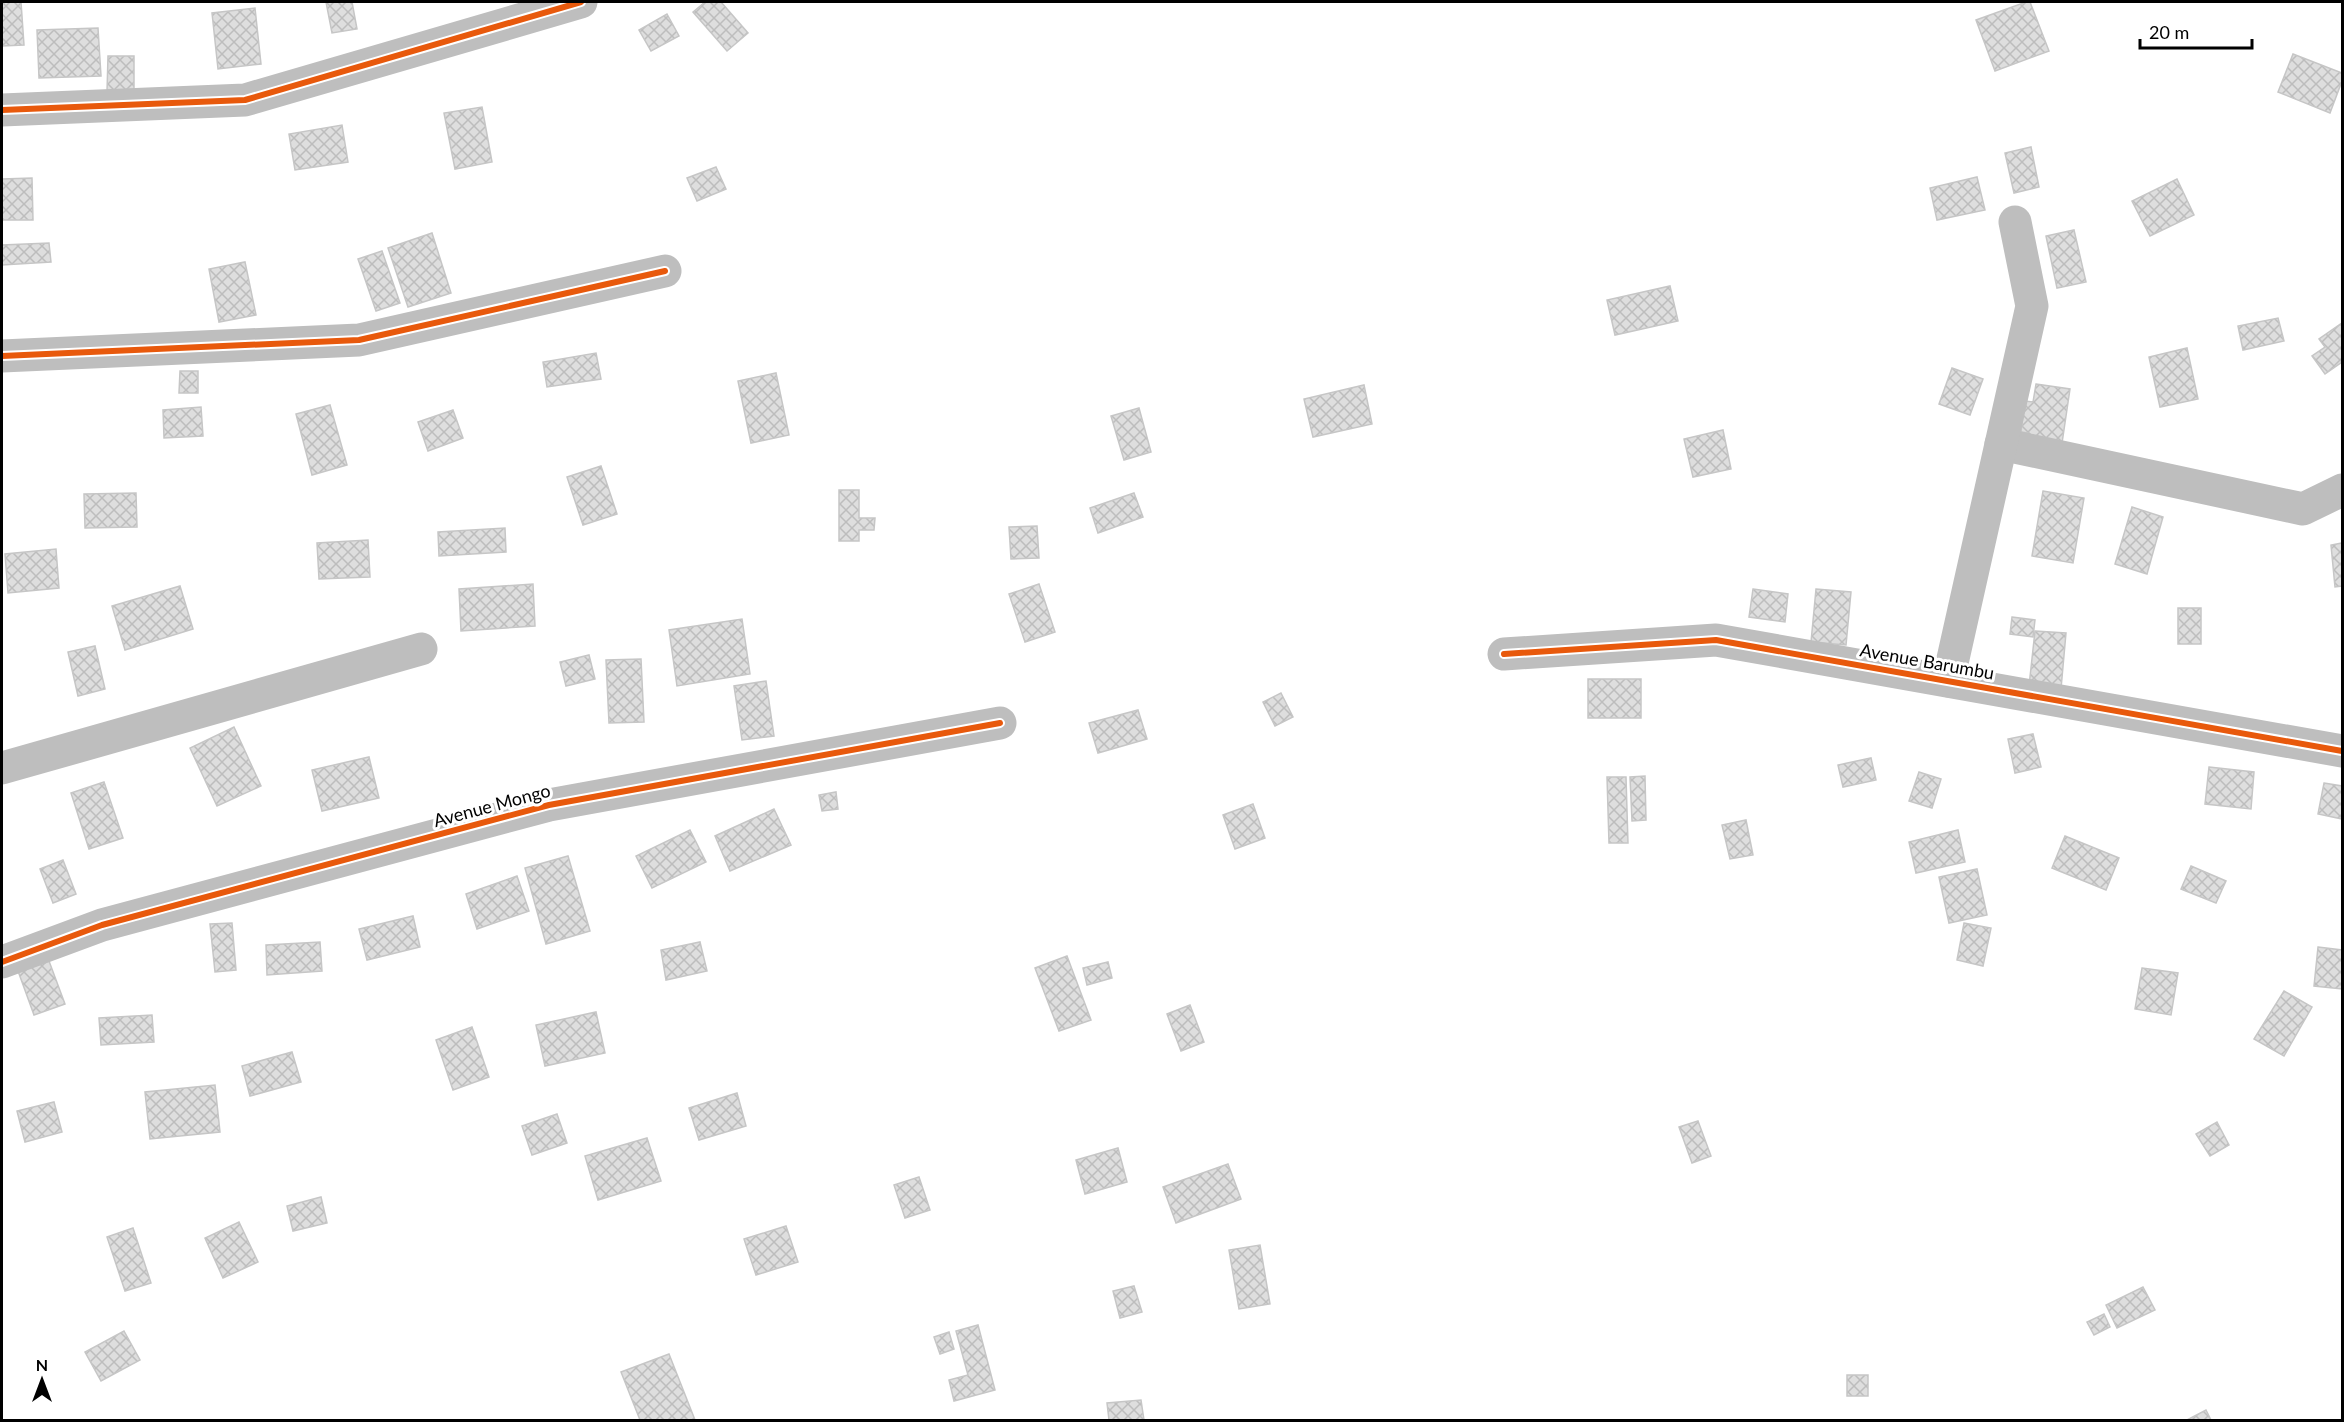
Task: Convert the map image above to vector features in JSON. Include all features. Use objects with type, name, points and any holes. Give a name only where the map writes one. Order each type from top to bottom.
[{"type":"street","points":[[2,110],[245,100],[581,2]]},
{"type":"street","points":[[1948,681],[2032,306],[2015,222]]},
{"type":"street","points":[[2,356],[359,340],[665,271]]},
{"type":"street","points":[[2001,444],[2303,509],[2343,490]]},
{"type":"street","name":"Avenue Barumbu","points":[[1504,654],[1716,640],[2343,751]]},
{"type":"street","points":[[2,768],[421,649]]},
{"type":"street","name":"Avenue Mongo","points":[[2,962],[102,925],[549,805],[1000,723]]},
{"type":"building","points":[[2,2],[21,2],[24,45],[2,46]]},
{"type":"building","points":[[326,2],[352,2],[357,29],[332,33]]},
{"type":"building","points":[[705,2],[721,2],[748,33],[727,51],[693,12]]},
{"type":"building","points":[[2030,2],[2049,51],[1995,71],[1976,20]]},
{"type":"building","points":[[255,8],[261,64],[218,69],[212,13]]},
{"type":"building","points":[[667,14],[679,36],[651,51],[639,30]]},
{"type":"building","points":[[98,28],[101,76],[39,78],[37,30]]},
{"type":"building","points":[[2293,54],[2342,73],[2342,81],[2330,113],[2278,92]]},
{"type":"building","points":[[108,56],[134,56],[134,92],[107,92]]},
{"type":"building","points":[[482,107],[492,162],[455,169],[444,113]]},
{"type":"building","points":[[342,125],[348,162],[295,170],[289,134]]},
{"type":"building","points":[[2031,147],[2039,187],[2014,193],[2005,153]]},
{"type":"building","points":[[716,167],[726,189],[697,201],[687,178]]},
{"type":"building","points":[[1977,177],[1985,210],[1937,220],[1930,188]]},
{"type":"building","points":[[32,178],[33,220],[2,220],[2,179]]},
{"type":"building","points":[[2177,179],[2194,215],[2150,236],[2132,201]]},
{"type":"building","points":[[2074,230],[2086,282],[2057,288],[2046,236]]},
{"type":"building","points":[[432,233],[451,293],[408,307],[388,248]]},
{"type":"building","points":[[49,243],[51,262],[2,265],[2,245]]},
{"type":"building","points":[[382,251],[400,303],[376,311],[358,259]]},
{"type":"building","points":[[245,262],[256,315],[219,322],[209,269]]},
{"type":"building","points":[[1670,286],[1678,321],[1615,335],[1607,300]]},
{"type":"building","points":[[2278,318],[2284,341],[2243,350],[2238,326]]},
{"type":"building","points":[[2342,323],[2342,362],[2325,374],[2312,356],[2325,347],[2319,339]]},
{"type":"building","points":[[2187,348],[2198,399],[2160,407],[2149,357]]},
{"type":"building","points":[[596,353],[601,379],[547,387],[543,362]]},
{"type":"building","points":[[1952,368],[1983,379],[1970,415],[1939,404]]},
{"type":"building","points":[[180,371],[198,371],[198,393],[179,393]]},
{"type":"building","points":[[776,373],[789,435],[751,443],[738,381]]},
{"type":"building","points":[[2036,384],[2070,389],[2061,450],[2026,445],[2028,433],[2021,432],[2025,401],[2033,402]]},
{"type":"building","points":[[1364,385],[1372,424],[1313,437],[1304,399]]},
{"type":"building","points":[[330,405],[347,465],[312,475],[296,414]]},
{"type":"building","points":[[201,407],[203,436],[164,438],[163,410]]},
{"type":"building","points":[[1139,408],[1151,452],[1124,460],[1111,416]]},
{"type":"building","points":[[453,410],[463,438],[428,451],[418,422]]},
{"type":"building","points":[[1723,430],[1731,469],[1693,477],[1684,439]]},
{"type":"building","points":[[601,466],[617,514],[583,525],[567,477]]},
{"type":"building","points":[[839,490],[859,490],[859,518],[875,518],[874,530],[859,530],[859,541],[839,541]]},
{"type":"building","points":[[2043,491],[2084,498],[2073,563],[2032,556]]},
{"type":"building","points":[[136,493],[137,527],[85,528],[84,494]]},
{"type":"building","points":[[1134,493],[1143,517],[1098,533],[1090,508]]},
{"type":"building","points":[[2132,507],[2163,517],[2147,574],[2115,564]]},
{"type":"building","points":[[1037,526],[1039,558],[1011,559],[1009,527]]},
{"type":"building","points":[[505,528],[506,552],[439,556],[438,532]]},
{"type":"building","points":[[368,540],[370,577],[319,579],[317,543]]},
{"type":"building","points":[[2342,543],[2342,586],[2335,587],[2331,545]]},
{"type":"building","points":[[56,549],[59,588],[8,593],[5,554]]},
{"type":"building","points":[[533,584],[535,626],[461,631],[459,589]]},
{"type":"building","points":[[1039,584],[1055,632],[1025,642],[1009,594]]},
{"type":"building","points":[[180,586],[193,629],[125,650],[112,606]]},
{"type":"building","points":[[1753,589],[1788,594],[1785,622],[1749,617]]},
{"type":"building","points":[[1816,589],[1851,592],[1846,645],[1811,642]]},
{"type":"building","points":[[2178,608],[2201,608],[2201,644],[2178,644]]},
{"type":"building","points":[[2012,617],[2035,620],[2033,637],[2010,634]]},
{"type":"building","points":[[742,619],[750,674],[677,686],[669,630]]},
{"type":"building","points":[[2035,631],[2066,633],[2061,689],[2029,686]]},
{"type":"building","points":[[95,646],[105,689],[78,696],[68,652]]},
{"type":"building","points":[[589,655],[595,679],[566,686],[560,662]]},
{"type":"building","points":[[641,659],[644,722],[609,723],[606,660]]},
{"type":"building","points":[[1588,679],[1641,679],[1641,718],[1588,718]]},
{"type":"building","points":[[766,681],[774,736],[742,740],[734,686]]},
{"type":"building","points":[[1281,693],[1293,717],[1275,726],[1263,702]]},
{"type":"building","points":[[1138,710],[1147,739],[1098,753],[1089,723]]},
{"type":"building","points":[[234,727],[261,786],[217,806],[190,748]]},
{"type":"building","points":[[2033,734],[2041,767],[2015,773],[2008,739]]},
{"type":"building","points":[[369,757],[379,798],[322,811],[312,770]]},
{"type":"building","points":[[1871,758],[1876,780],[1843,787],[1838,765]]},
{"type":"building","points":[[2209,767],[2254,772],[2251,809],[2205,804]]},
{"type":"building","points":[[1919,772],[1941,779],[1932,808],[1909,801]]},
{"type":"building","points":[[1645,776],[1646,820],[1632,821],[1630,777]]},
{"type":"building","points":[[1607,777],[1626,777],[1628,843],[1609,843]]},
{"type":"building","points":[[104,782],[123,838],[89,849],[71,793]]},
{"type":"building","points":[[2324,783],[2342,786],[2342,819],[2318,814]]},
{"type":"building","points":[[836,792],[838,809],[822,811],[819,795]]},
{"type":"building","points":[[1253,804],[1265,838],[1235,849],[1223,815]]},
{"type":"building","points":[[774,809],[791,845],[730,871],[715,836]]},
{"type":"building","points":[[1746,820],[1753,855],[1730,859],[1722,825]]},
{"type":"building","points":[[690,830],[706,862],[652,888],[636,856]]},
{"type":"building","points":[[1958,830],[1965,862],[1916,873],[1909,842]]},
{"type":"building","points":[[2065,836],[2119,858],[2106,890],[2052,868]]},
{"type":"building","points":[[568,856],[590,931],[546,944],[525,868]]},
{"type":"building","points":[[63,860],[76,894],[53,903],[40,869]]},
{"type":"building","points":[[2191,866],[2226,881],[2216,903],[2181,889]]},
{"type":"building","points":[[1977,869],[1987,915],[1949,923],[1939,877]]},
{"type":"building","points":[[517,876],[529,911],[477,929],[466,894]]},
{"type":"building","points":[[413,916],[420,947],[367,960],[359,929]]},
{"type":"building","points":[[232,923],[236,970],[215,972],[210,924]]},
{"type":"building","points":[[1964,923],[1991,928],[1983,966],[1957,960]]},
{"type":"building","points":[[320,942],[322,971],[267,975],[266,945]]},
{"type":"building","points":[[700,942],[707,971],[666,980],[661,950]]},
{"type":"building","points":[[2318,947],[2342,950],[2342,989],[2314,986]]},
{"type":"building","points":[[1067,956],[1091,1020],[1059,1031],[1035,968]]},
{"type":"building","points":[[49,961],[65,1004],[34,1015],[18,971]]},
{"type":"building","points":[[1108,962],[1112,978],[1087,985],[1083,968]]},
{"type":"building","points":[[2142,968],[2178,973],[2171,1015],[2135,1009]]},
{"type":"building","points":[[2284,991],[2312,1007],[2284,1056],[2254,1039]]},
{"type":"building","points":[[1190,1005],[1204,1042],[1181,1051],[1167,1014]]},
{"type":"building","points":[[596,1012],[605,1053],[545,1066],[536,1025]]},
{"type":"building","points":[[152,1015],[154,1042],[101,1045],[99,1018]]},
{"type":"building","points":[[472,1027],[489,1077],[453,1090],[436,1040]]},
{"type":"building","points":[[292,1052],[301,1082],[250,1096],[242,1066]]},
{"type":"building","points":[[215,1085],[220,1132],[150,1139],[145,1092]]},
{"type":"building","points":[[737,1093],[746,1126],[699,1140],[689,1108]]},
{"type":"building","points":[[54,1102],[62,1132],[25,1142],[17,1111]]},
{"type":"building","points":[[557,1114],[567,1143],[532,1155],[522,1126]]},
{"type":"building","points":[[1698,1121],[1711,1156],[1692,1163],[1679,1127]]},
{"type":"building","points":[[2217,1122],[2229,1145],[2210,1156],[2196,1134]]},
{"type":"building","points":[[647,1138],[661,1181],[598,1200],[585,1156]]},
{"type":"building","points":[[1118,1148],[1127,1182],[1085,1194],[1076,1160]]},
{"type":"building","points":[[1228,1164],[1241,1199],[1176,1223],[1163,1187]]},
{"type":"building","points":[[919,1177],[930,1210],[905,1218],[894,1185]]},
{"type":"building","points":[[321,1197],[327,1223],[293,1231],[287,1206]]},
{"type":"building","points":[[239,1222],[258,1262],[223,1278],[205,1238]]},
{"type":"building","points":[[786,1226],[798,1262],[756,1275],[744,1239]]},
{"type":"building","points":[[133,1228],[151,1283],[125,1291],[107,1237]]},
{"type":"building","points":[[1260,1245],[1270,1304],[1239,1309],[1229,1250]]},
{"type":"building","points":[[1134,1286],[1142,1312],[1120,1318],[1113,1291]]},
{"type":"building","points":[[2143,1287],[2155,1310],[2117,1328],[2106,1305]]},
{"type":"building","points":[[2104,1314],[2110,1327],[2094,1335],[2087,1322]]},
{"type":"building","points":[[978,1325],[995,1390],[954,1401],[949,1380],[968,1375],[956,1331]]},
{"type":"building","points":[[124,1331],[140,1360],[101,1381],[85,1352]]},
{"type":"building","points":[[949,1332],[954,1349],[940,1354],[934,1337]]},
{"type":"building","points":[[669,1354],[695,1420],[640,1420],[621,1372]]},
{"type":"building","points":[[1847,1375],[1868,1375],[1868,1396],[1847,1396]]},
{"type":"building","points":[[1141,1400],[1144,1420],[1109,1420],[1107,1403]]},
{"type":"building","points":[[2206,1410],[2211,1420],[2187,1420]]},
{"type":"cycle path","points":[[2,110],[245,100],[581,2]]},
{"type":"cycle path","points":[[2,356],[359,340],[665,271]]},
{"type":"cycle path","points":[[1504,654],[1716,640],[2342,751]]},
{"type":"cycle path","points":[[2,962],[102,925],[549,805],[1000,723]]}]
